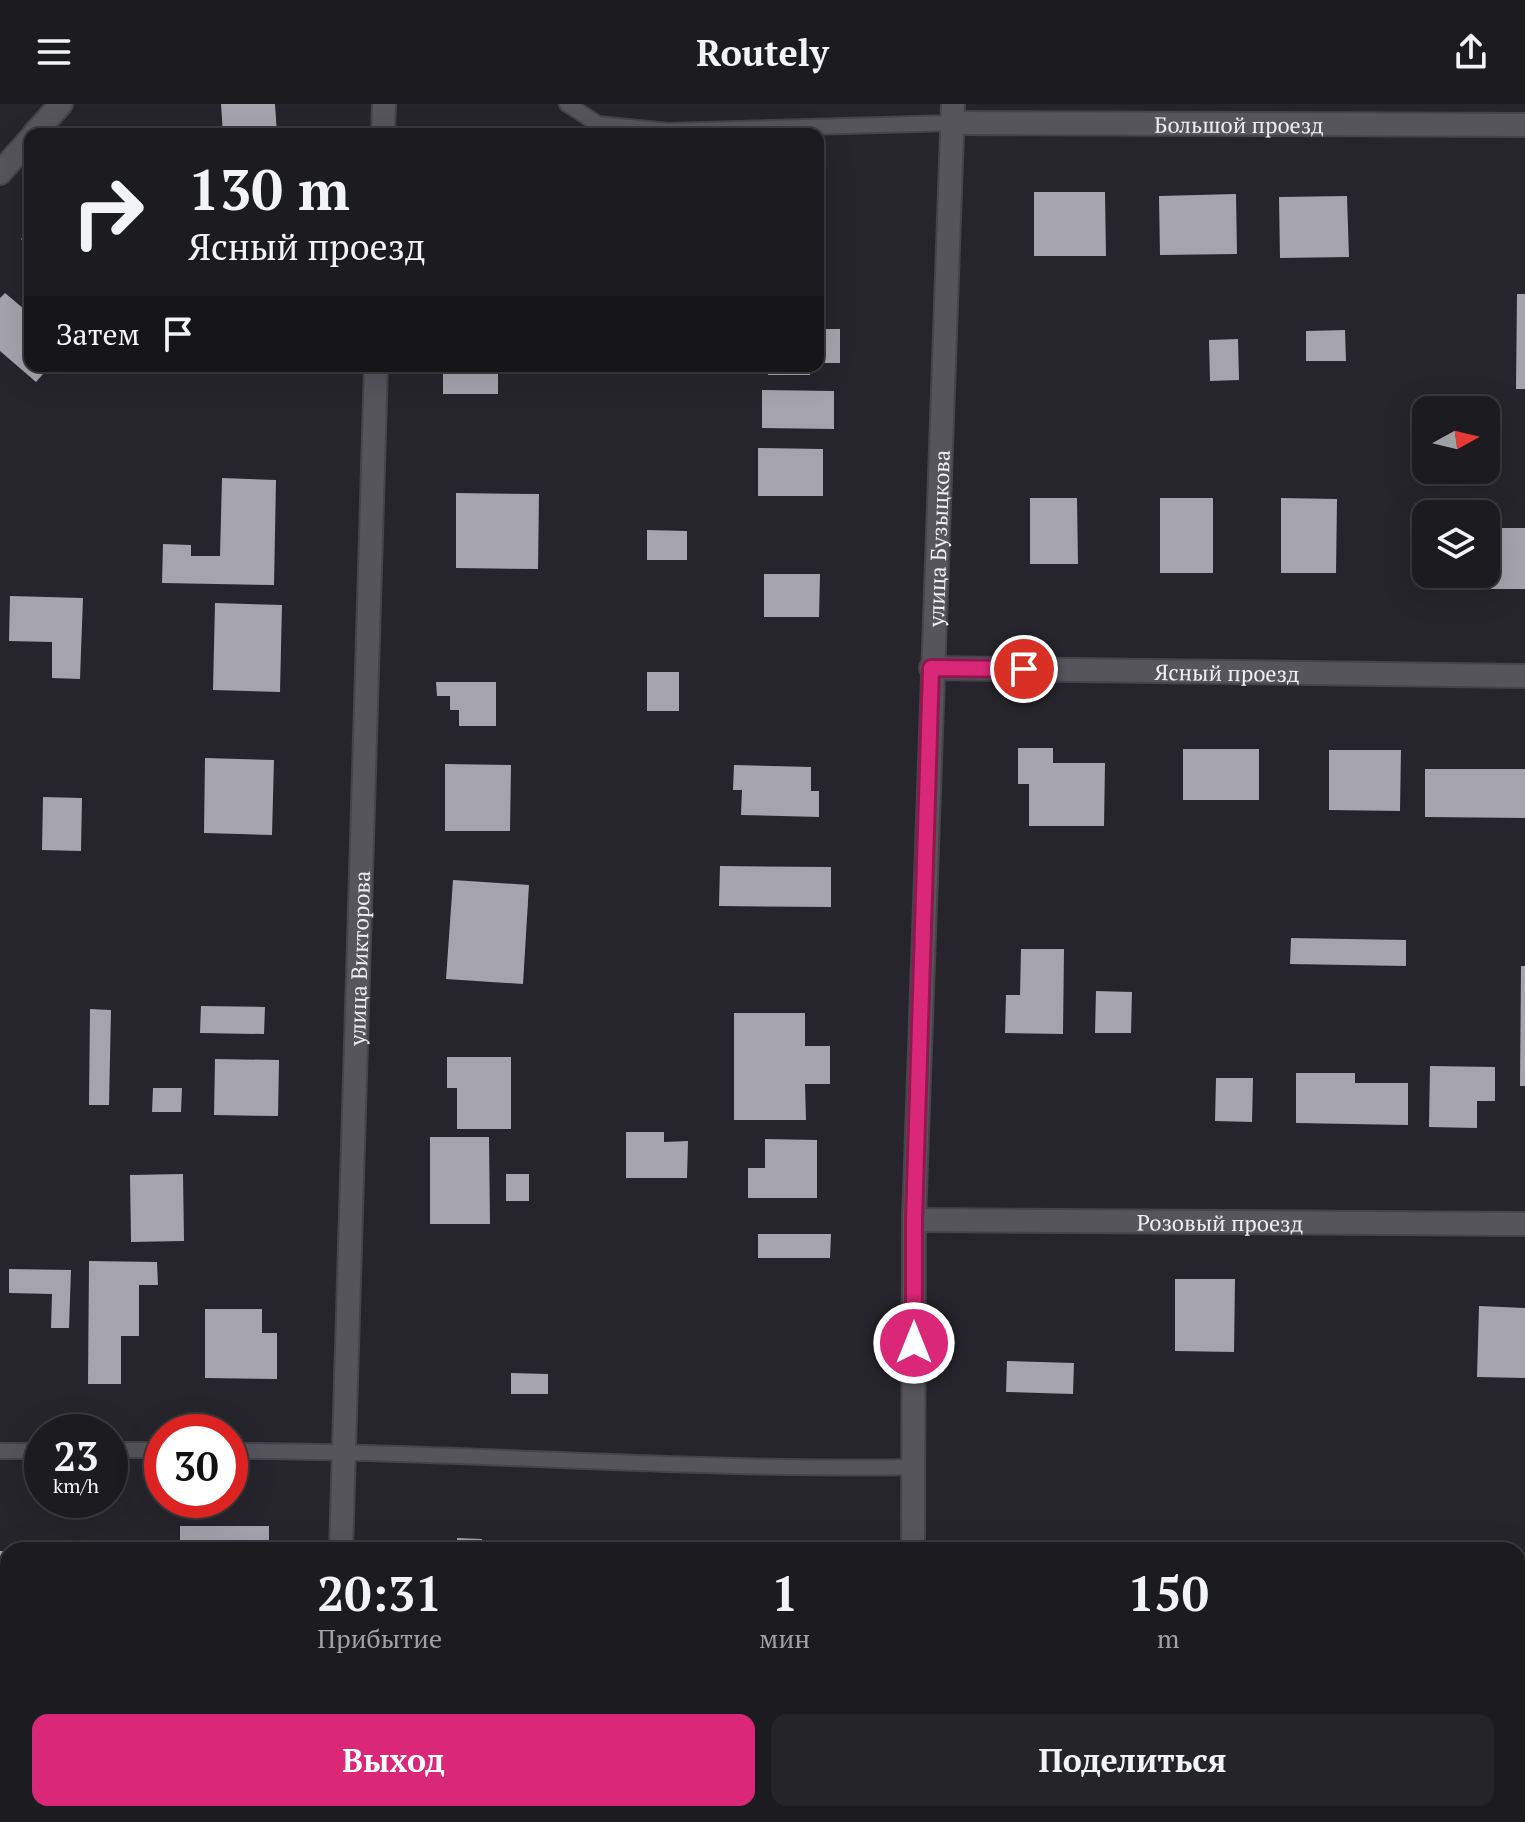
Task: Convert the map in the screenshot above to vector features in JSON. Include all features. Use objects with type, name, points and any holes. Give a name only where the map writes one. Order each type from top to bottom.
[{"type":"street","points":[[39,128],[61,104]]},
{"type":"street","points":[[383,128],[384,104]]},
{"type":"street","name":"Большой проезд","points":[[953,114],[1525,125]]},
{"type":"street","name":"улица Бузыцкова","points":[[913,1542],[914,1220],[931,668],[953,114]]},
{"type":"street","points":[[0,173],[24,146]]},
{"type":"street","name":"улица Викторова","points":[[341,1542],[376,372]]},
{"type":"street","name":"Ясный проезд","points":[[931,668],[1525,676]]},
{"type":"street","name":"Розовый проезд","points":[[914,1220],[1525,1224]]},
{"type":"lane","points":[[567,104],[598,124],[638,128]]},
{"type":"lane","points":[[718,128],[953,114]]},
{"type":"lane","points":[[0,1451],[24,1451]]},
{"type":"lane","points":[[248,1451],[342,1451],[806,1469],[914,1467]]},
{"type":"building","points":[[221,104],[275,104],[277,128],[223,128]]},
{"type":"building","points":[[824,181],[826,181],[825,235]]},
{"type":"building","points":[[1034,192],[1105,192],[1106,256],[1034,256]]},
{"type":"building","points":[[1236,194],[1237,254],[1160,255],[1159,196]]},
{"type":"building","points":[[1347,196],[1349,257],[1280,258],[1279,197]]},
{"type":"building","points":[[5,293],[24,309],[24,372],[0,351],[0,298]]},
{"type":"building","points":[[1517,294],[1525,294],[1525,389],[1516,389]]},
{"type":"building","points":[[824,329],[840,329],[840,363],[824,363]]},
{"type":"building","points":[[1345,330],[1346,361],[1306,361],[1306,331]]},
{"type":"building","points":[[1238,339],[1239,380],[1210,381],[1209,340]]},
{"type":"building","points":[[24,372],[45,372],[36,382]]},
{"type":"building","points":[[443,372],[498,372],[498,394],[443,394]]},
{"type":"building","points":[[768,372],[810,372],[810,375],[768,375]]},
{"type":"building","points":[[762,390],[834,391],[834,429],[762,428]]},
{"type":"building","points":[[758,448],[823,449],[823,496],[758,496]]},
{"type":"building","points":[[222,478],[276,480],[274,585],[162,583],[163,544],[191,545],[191,556],[220,556]]},
{"type":"building","points":[[456,493],[539,494],[538,569],[456,568]]},
{"type":"building","points":[[1030,498],[1077,498],[1078,564],[1030,564]]},
{"type":"building","points":[[1160,498],[1213,498],[1213,573],[1160,573]]},
{"type":"building","points":[[1281,498],[1337,499],[1336,573],[1281,573]]},
{"type":"building","points":[[1500,528],[1525,528],[1525,589],[1489,589],[1500,588]]},
{"type":"building","points":[[647,530],[687,531],[687,560],[647,560]]},
{"type":"building","points":[[764,574],[820,574],[819,617],[764,617]]},
{"type":"building","points":[[10,596],[83,598],[80,679],[52,678],[52,642],[9,641]]},
{"type":"building","points":[[215,603],[282,605],[280,692],[213,690]]},
{"type":"building","points":[[647,672],[679,672],[679,711],[647,711]]},
{"type":"building","points":[[436,682],[496,682],[496,726],[459,726],[459,710],[450,710],[450,696],[437,696]]},
{"type":"building","points":[[1018,748],[1053,748],[1053,763],[1105,763],[1104,826],[1029,826],[1029,784],[1018,784]]},
{"type":"building","points":[[1183,749],[1259,749],[1259,800],[1183,800]]},
{"type":"building","points":[[1329,750],[1401,750],[1400,811],[1329,810]]},
{"type":"building","points":[[205,758],[274,760],[272,835],[204,833]]},
{"type":"building","points":[[445,764],[511,765],[510,831],[445,831]]},
{"type":"building","points":[[734,765],[811,767],[811,791],[819,791],[819,817],[741,815],[742,790],[733,790]]},
{"type":"building","points":[[1425,769],[1525,769],[1525,818],[1425,817]]},
{"type":"building","points":[[43,797],[82,798],[81,851],[42,850]]},
{"type":"building","points":[[720,866],[831,867],[831,907],[719,906]]},
{"type":"building","points":[[453,880],[529,885],[523,984],[446,979]]},
{"type":"building","points":[[1291,938],[1406,940],[1406,966],[1290,964]]},
{"type":"building","points":[[1021,949],[1064,949],[1063,1034],[1005,1033],[1006,995],[1020,995]]},
{"type":"building","points":[[1521,966],[1525,966],[1525,1086],[1520,1086]]},
{"type":"building","points":[[1096,991],[1132,992],[1131,1033],[1095,1033]]},
{"type":"building","points":[[201,1006],[265,1007],[264,1034],[200,1033]]},
{"type":"building","points":[[90,1009],[111,1010],[109,1105],[89,1105]]},
{"type":"building","points":[[734,1013],[805,1013],[805,1046],[830,1046],[830,1084],[805,1084],[806,1120],[734,1120]]},
{"type":"building","points":[[447,1057],[511,1057],[511,1129],[457,1129],[457,1088],[447,1088]]},
{"type":"building","points":[[215,1059],[279,1060],[278,1116],[214,1115]]},
{"type":"building","points":[[1430,1066],[1495,1067],[1495,1101],[1477,1101],[1477,1128],[1429,1127]]},
{"type":"building","points":[[1296,1073],[1355,1073],[1355,1083],[1408,1083],[1408,1125],[1296,1123]]},
{"type":"building","points":[[1216,1078],[1253,1078],[1252,1122],[1215,1121]]},
{"type":"building","points":[[153,1088],[182,1088],[181,1112],[152,1112]]},
{"type":"building","points":[[626,1132],[664,1132],[664,1142],[688,1141],[687,1178],[626,1178]]},
{"type":"building","points":[[430,1137],[489,1137],[490,1224],[430,1224]]},
{"type":"building","points":[[765,1139],[817,1140],[817,1198],[748,1198],[748,1168],[765,1168]]},
{"type":"building","points":[[183,1174],[184,1241],[131,1242],[130,1175]]},
{"type":"building","points":[[506,1174],[529,1174],[529,1201],[506,1201]]},
{"type":"building","points":[[758,1234],[831,1234],[830,1258],[758,1258]]},
{"type":"building","points":[[89,1261],[157,1262],[158,1285],[139,1285],[139,1336],[121,1336],[121,1384],[88,1384]]},
{"type":"building","points":[[9,1269],[71,1270],[69,1328],[51,1328],[52,1294],[9,1293]]},
{"type":"building","points":[[1175,1279],[1235,1279],[1234,1352],[1175,1351]]},
{"type":"building","points":[[1479,1306],[1525,1308],[1525,1378],[1477,1377]]},
{"type":"building","points":[[205,1309],[262,1309],[262,1333],[277,1333],[277,1379],[205,1378]]},
{"type":"building","points":[[1007,1361],[1074,1363],[1073,1394],[1006,1392]]},
{"type":"building","points":[[511,1373],[548,1374],[548,1394],[511,1394]]},
{"type":"building","points":[[180,1526],[269,1526],[269,1542],[180,1542]]},
{"type":"building","points":[[457,1538],[482,1539],[482,1542],[457,1542]]},
{"type":"route","points":[[914,1343],[914,1220],[931,668],[1024,669]]}]
